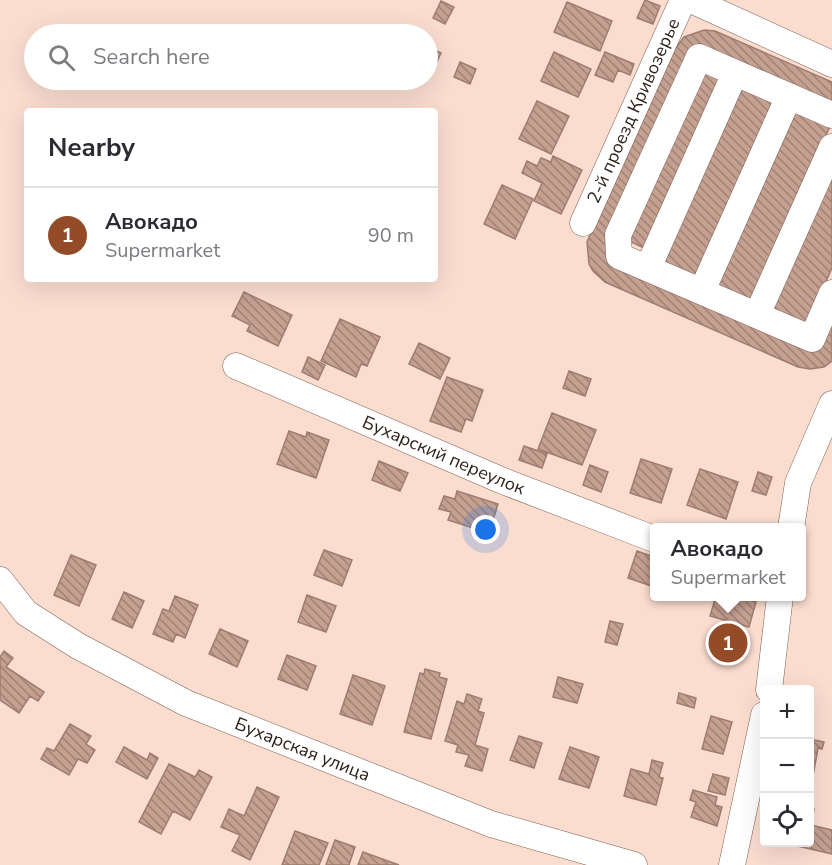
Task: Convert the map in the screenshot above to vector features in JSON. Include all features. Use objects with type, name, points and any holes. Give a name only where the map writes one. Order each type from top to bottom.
[{"type":"street","name":"2-й проезд Кривозерье","points":[[583,223],[683,0]]},
{"type":"street","points":[[691,0],[832,64]]},
{"type":"street","points":[[832,115],[699,57],[618,235],[619,256],[812,339],[832,293]]},
{"type":"street","points":[[648,268],[735,73]]},
{"type":"street","points":[[702,291],[789,96]]},
{"type":"street","points":[[757,315],[832,147]]},
{"type":"street","name":"Бухарский переулок","points":[[236,366],[503,481],[650,537]]},
{"type":"street","points":[[792,523],[798,483],[832,404]]},
{"type":"street","name":"Бухарская улица","points":[[0,580],[26,613],[78,646],[186,703],[491,824],[634,865]]},
{"type":"street","points":[[770,685],[780,601]]},
{"type":"street","points":[[732,865],[760,738]]},
{"type":"building","points":[[645,0],[660,6],[653,24],[637,18]]},
{"type":"building","points":[[441,1],[454,7],[445,24],[433,18]]},
{"type":"building","points":[[567,2],[612,21],[600,51],[554,32]]},
{"type":"building","points":[[704,30],[715,31],[832,82],[832,104],[707,49],[606,241],[609,258],[806,348],[832,324],[832,361],[824,367],[810,369],[798,367],[605,282],[589,264],[587,242],[669,57],[684,37]]},
{"type":"building","points":[[554,52],[591,69],[578,97],[541,81]]},
{"type":"building","points":[[605,52],[634,64],[630,75],[618,70],[613,82],[595,75]]},
{"type":"building","points":[[460,62],[476,69],[470,84],[454,77]]},
{"type":"building","points":[[705,70],[722,78],[646,249],[629,241]]},
{"type":"building","points":[[741,87],[775,102],[697,280],[662,264]]},
{"type":"building","points":[[537,101],[569,116],[551,154],[519,139]]},
{"type":"building","points":[[796,108],[831,124],[752,303],[717,287]]},
{"type":"building","points":[[553,156],[582,170],[561,214],[534,201],[542,183],[522,173],[527,161],[537,166],[541,158],[551,162]]},
{"type":"building","points":[[832,176],[832,268],[807,324],[773,309]]},
{"type":"building","points":[[502,185],[533,199],[515,239],[484,224]]},
{"type":"building","points":[[244,292],[292,315],[278,346],[247,331],[250,325],[232,316]]},
{"type":"building","points":[[340,319],[380,337],[367,366],[361,364],[356,377],[321,361]]},
{"type":"building","points":[[419,343],[450,358],[440,379],[409,364]]},
{"type":"building","points":[[308,357],[325,365],[318,380],[302,372]]},
{"type":"building","points":[[569,371],[591,379],[585,396],[563,388]]},
{"type":"building","points":[[447,377],[483,390],[472,421],[466,419],[461,432],[430,421]]},
{"type":"building","points":[[552,413],[596,430],[582,465],[538,449]]},
{"type":"building","points":[[289,431],[306,437],[307,432],[329,440],[316,478],[277,464]]},
{"type":"building","points":[[524,446],[547,454],[542,468],[519,460]]},
{"type":"building","points":[[641,459],[672,469],[661,503],[630,493]]},
{"type":"building","points":[[379,461],[408,473],[400,491],[372,480]]},
{"type":"building","points":[[590,465],[608,472],[601,492],[583,485]]},
{"type":"building","points":[[700,469],[738,482],[726,519],[687,505]]},
{"type":"building","points":[[758,472],[772,477],[766,495],[752,491]]},
{"type":"building","points":[[457,491],[498,504],[489,533],[448,520],[451,512],[439,509],[444,496],[455,499]]},
{"type":"building","points":[[324,550],[352,560],[342,586],[314,575]]},
{"type":"building","points":[[637,551],[650,556],[650,586],[628,578]]},
{"type":"building","points":[[71,555],[96,565],[79,606],[54,595]]},
{"type":"building","points":[[124,592],[144,601],[132,628],[112,619]]},
{"type":"building","points":[[307,595],[336,606],[326,632],[298,622]]},
{"type":"building","points":[[175,596],[198,605],[185,638],[176,634],[173,642],[153,634],[163,609],[169,611]]},
{"type":"building","points":[[714,601],[756,602],[749,627],[710,616]]},
{"type":"building","points":[[610,621],[623,624],[617,645],[605,642]]},
{"type":"building","points":[[717,625],[747,634],[740,660],[709,651]]},
{"type":"building","points":[[220,629],[248,641],[237,667],[209,654]]},
{"type":"building","points":[[4,651],[13,658],[6,667],[44,692],[38,701],[30,696],[19,713],[0,700],[0,657]]},
{"type":"building","points":[[287,655],[316,666],[307,690],[278,679]]},
{"type":"building","points":[[425,669],[440,673],[439,677],[447,679],[431,739],[404,732],[420,673],[424,674]]},
{"type":"building","points":[[353,675],[385,686],[372,725],[340,714]]},
{"type":"building","points":[[558,677],[583,684],[577,703],[553,697]]},
{"type":"building","points":[[679,693],[696,698],[694,708],[677,703]]},
{"type":"building","points":[[467,694],[482,699],[478,711],[484,713],[475,745],[488,749],[482,771],[465,766],[469,755],[456,752],[458,745],[445,741],[457,701],[464,704]]},
{"type":"building","points":[[711,716],[732,722],[723,754],[702,749]]},
{"type":"building","points":[[70,724],[91,736],[86,744],[95,750],[87,763],[78,759],[69,775],[41,759],[47,748],[54,751]]},
{"type":"building","points":[[519,736],[542,743],[534,768],[510,760]]},
{"type":"building","points":[[814,740],[824,742],[822,749],[818,748],[814,770]]},
{"type":"building","points":[[124,747],[147,760],[150,753],[158,758],[147,779],[116,762]]},
{"type":"building","points":[[570,747],[599,757],[589,788],[559,779]]},
{"type":"building","points":[[652,760],[663,763],[659,777],[663,778],[656,805],[624,796],[631,769],[649,774]]},
{"type":"building","points":[[169,764],[195,777],[199,770],[212,777],[190,820],[173,811],[161,834],[139,822]]},
{"type":"building","points":[[713,774],[729,778],[725,795],[708,791]]},
{"type":"building","points":[[257,787],[279,797],[250,860],[232,851],[240,835],[221,827],[229,809],[244,816]]},
{"type":"building","points":[[693,790],[717,797],[715,805],[722,807],[717,826],[691,817],[696,802],[690,800]]},
{"type":"building","points":[[814,826],[832,830],[832,854],[802,847],[814,847]]},
{"type":"building","points":[[295,831],[328,843],[319,865],[282,865]]},
{"type":"building","points":[[335,840],[355,847],[349,865],[326,865]]},
{"type":"building","points":[[363,852],[399,865],[358,865]]},
{"type":"place","name":"Авокадо","points":[[728,643]]}]
